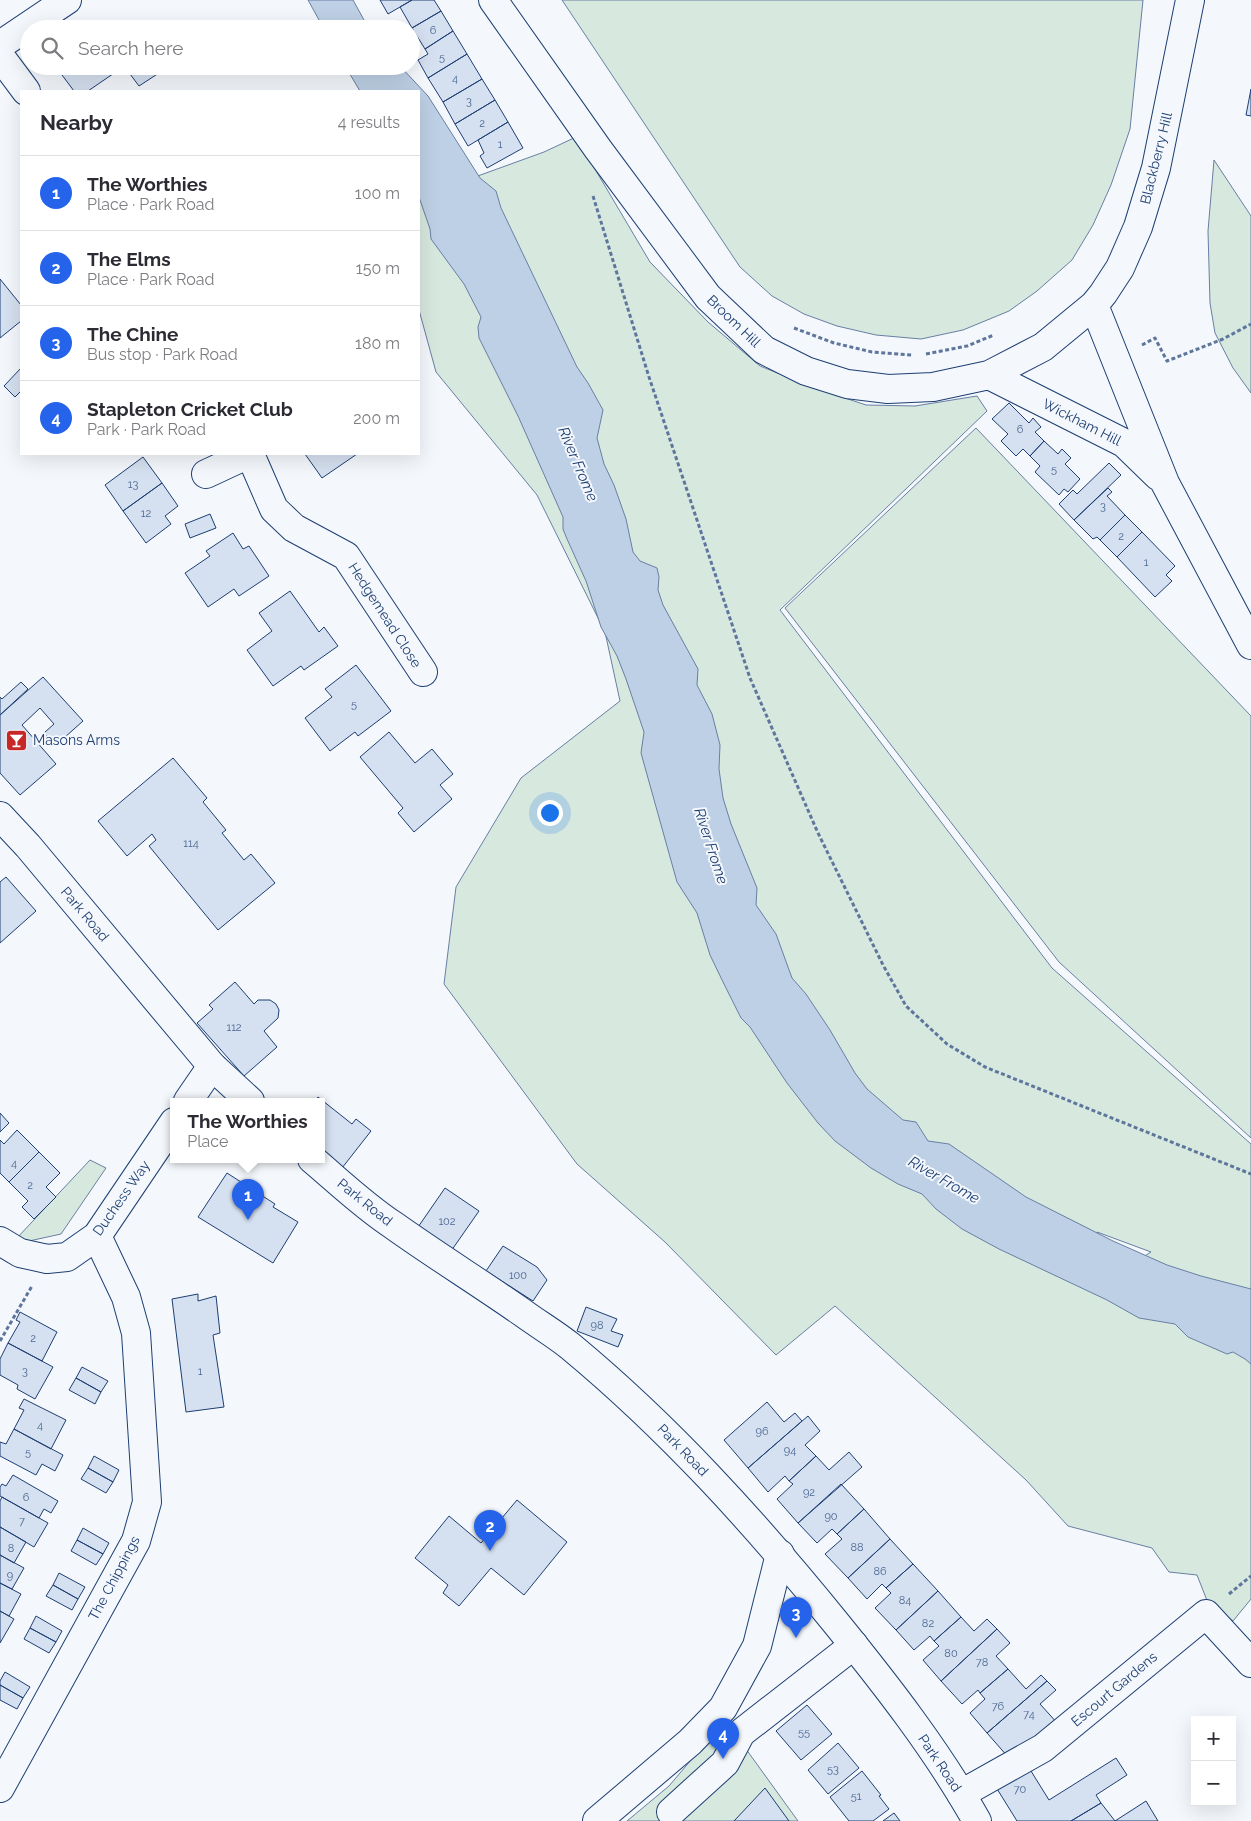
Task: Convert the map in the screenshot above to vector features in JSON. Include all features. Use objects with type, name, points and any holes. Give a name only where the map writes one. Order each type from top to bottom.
[{"type":"street","points":[[36,20],[66,0]]},
{"type":"street","name":"Broom Hill","points":[[493,0],[598,149],[708,297],[764,350],[806,371],[847,384],[888,389],[933,387],[988,375],[1044,348],[1094,305]]},
{"type":"street","name":"Blackberry Hill","points":[[1094,305],[1120,268],[1138,227],[1156,168],[1190,0]]},
{"type":"street","points":[[0,44],[20,31]]},
{"type":"street","points":[[0,56],[25,90]]},
{"type":"street","name":"Wickham Hill","points":[[1094,305],[1165,483],[1251,645]]},
{"type":"street","name":"Wickham Hill","points":[[988,375],[1124,443],[1165,483]]},
{"type":"street","points":[[206,474],[248,455]]},
{"type":"street","name":"Hedgemead Close","points":[[250,455],[274,509],[294,528],[346,556],[423,672]]},
{"type":"street","name":"Park Road","points":[[0,816],[28,846],[212,1066],[247,1098]]},
{"type":"street","points":[[190,1098],[212,1066]]},
{"type":"street","name":"Duchess Way","points":[[0,1241],[20,1253],[47,1259],[68,1257],[96,1236],[170,1128]]},
{"type":"street","name":"Park Road","points":[[317,1163],[390,1224],[568,1344],[630,1398],[684,1449],[780,1554],[854,1645],[902,1708],[961,1794],[977,1821]]},
{"type":"street","name":"The Chippings","points":[[0,1788],[136,1542],[147,1502],[136,1333],[126,1297],[96,1236]]},
{"type":"street","points":[[597,1821],[690,1742],[723,1708],[757,1646],[780,1554]]},
{"type":"street","name":"Escourt Gardens","points":[[961,1794],[1043,1748],[1206,1614],[1251,1664]]},
{"type":"street","points":[[671,1812],[725,1763],[740,1733],[854,1645]]},
{"type":"path","points":[[592,192],[649,377],[750,678],[818,833],[883,966],[906,1006],[947,1044],[985,1067],[1251,1174]]},
{"type":"path","points":[[1166,361],[1223,339],[1251,324]]},
{"type":"path","points":[[794,328],[834,343],[872,352],[921,356],[967,346],[1001,333]]},
{"type":"path","points":[[0,1341],[47,1259]]},
{"type":"shaded area","points":[[562,0],[1143,0],[1130,129],[1111,185],[1093,225],[1072,260],[1037,291],[1009,311],[963,330],[921,339],[876,335],[837,326],[804,314],[772,296],[740,267]]},
{"type":"shaded area","points":[[576,137],[650,262],[708,322],[760,366],[812,387],[866,405],[915,406],[977,396],[987,411],[780,610],[1052,968],[1251,1144],[1251,1599],[1233,1621],[1208,1603],[1197,1575],[1169,1572],[1152,1548],[1068,1526],[1026,1480],[835,1306],[776,1355],[665,1242],[577,1164],[444,984],[456,887],[521,778],[620,701],[605,632],[537,495],[436,372],[420,314],[420,190],[475,177],[544,152]],"holes":[[[1097,1232],[1151,1252],[1119,1272]]]},
{"type":"shaded area","points":[[1214,160],[1251,216],[1251,393],[1233,368],[1215,333],[1210,303],[1208,231]]},
{"type":"shaded area","points":[[976,428],[1251,716],[1251,1138],[1059,962],[785,608]]},
{"type":"shaded area","points":[[90,1160],[106,1168],[61,1234],[29,1241],[17,1238]]},
{"type":"shaded area","points":[[725,1720],[798,1821],[627,1821],[669,1786]]},
{"type":"water","points":[[308,0],[353,0],[364,20],[319,20]]},
{"type":"water","name":"River Frome","points":[[350,75],[408,75],[428,96],[480,178],[496,191],[501,208],[577,367],[603,410],[597,438],[604,464],[626,519],[633,552],[640,561],[657,568],[659,577],[658,590],[663,605],[698,669],[697,685],[712,714],[720,745],[719,769],[723,798],[731,824],[757,888],[756,905],[776,934],[792,978],[806,994],[830,1030],[855,1073],[867,1089],[903,1120],[916,1122],[928,1141],[949,1144],[1026,1197],[1113,1241],[1167,1265],[1251,1289],[1251,1364],[1233,1352],[1227,1354],[1188,1337],[1175,1324],[1139,1318],[1107,1300],[999,1249],[962,1229],[936,1209],[922,1194],[898,1184],[871,1168],[835,1141],[818,1123],[787,1083],[750,1027],[741,1018],[710,955],[697,913],[677,882],[641,753],[644,732],[617,656],[601,627],[586,581],[563,529],[563,517],[518,416],[479,338],[478,327],[481,317],[464,284],[431,239],[430,229],[420,200],[420,90],[359,90]]},
{"type":"building","points":[[380,0],[412,0],[388,14]]},
{"type":"building","points":[[412,0],[434,0],[441,11],[420,23],[420,20],[407,20],[400,7]]},
{"type":"building","points":[[441,11],[453,31],[425,49],[420,41],[420,23]]},
{"type":"building","points":[[453,31],[467,54],[428,78],[420,64],[420,59],[428,54],[425,49]]},
{"type":"building","points":[[467,54],[482,79],[443,102],[428,78]]},
{"type":"building","points":[[62,75],[111,75],[89,90],[73,90]]},
{"type":"building","points":[[131,75],[156,75],[139,86]]},
{"type":"building","points":[[482,79],[495,100],[455,124],[443,102]]},
{"type":"building","points":[[1251,89],[1251,116],[1246,115]]},
{"type":"building","points":[[495,100],[508,122],[468,146],[455,124]]},
{"type":"building","points":[[508,122],[523,148],[487,168],[480,156],[484,153],[478,140]]},
{"type":"building","points":[[0,279],[20,304],[20,322],[0,338]]},
{"type":"building","points":[[20,369],[20,392],[15,397],[4,386]]},
{"type":"building","points":[[1009,403],[1029,423],[1033,418],[1041,427],[1035,432],[1044,441],[1030,456],[1023,449],[1016,456],[1001,441],[1008,434],[992,419]]},
{"type":"building","points":[[1044,441],[1058,454],[1062,449],[1071,458],[1065,464],[1080,479],[1068,492],[1064,489],[1059,495],[1035,472],[1040,466],[1030,456]]},
{"type":"building","points":[[306,455],[356,455],[322,478]]},
{"type":"building","points":[[143,457],[162,483],[123,511],[105,485]]},
{"type":"building","points":[[1109,463],[1121,475],[1074,520],[1059,504],[1073,490],[1077,494]]},
{"type":"building","points":[[162,483],[178,506],[165,516],[171,524],[146,543],[123,511]]},
{"type":"building","points":[[1108,488],[1112,492],[1107,496],[1125,515],[1100,540],[1097,537],[1093,539],[1074,520]]},
{"type":"building","points":[[210,514],[216,528],[190,538],[185,524]]},
{"type":"building","points":[[1125,515],[1142,532],[1117,557],[1100,540]]},
{"type":"building","points":[[1142,532],[1175,566],[1166,575],[1172,581],[1155,597],[1117,557]]},
{"type":"building","points":[[233,533],[243,549],[249,546],[269,576],[239,596],[234,589],[208,607],[185,573],[210,556],[206,551]]},
{"type":"building","points":[[290,591],[319,632],[324,627],[338,646],[304,670],[301,666],[273,686],[247,650],[272,631],[259,613]]},
{"type":"building","points":[[356,665],[391,711],[358,736],[355,732],[330,751],[305,718],[332,697],[325,689]]},
{"type":"building","name":"Masons Arms","points":[[43,677],[83,721],[55,746],[44,733],[54,724],[40,708],[22,725],[56,764],[20,795],[0,773],[0,715]]},
{"type":"building","points":[[21,682],[28,689],[0,715],[0,697],[2,699]]},
{"type":"building","points":[[389,732],[415,763],[432,749],[453,774],[440,785],[452,799],[414,832],[398,813],[403,808],[360,757]]},
{"type":"building","points":[[173,758],[207,798],[203,802],[226,830],[222,833],[244,860],[251,854],[275,883],[218,930],[149,846],[156,840],[152,834],[127,856],[98,821]]},
{"type":"building","points":[[6,877],[36,911],[0,943],[0,882]]},
{"type":"building","points":[[235,982],[254,1004],[258,1000],[270,1000],[276,1004],[279,1010],[278,1018],[264,1031],[277,1047],[244,1076],[197,1023],[213,1009],[209,1005]]},
{"type":"building","points":[[325,1103],[352,1124],[356,1119],[371,1131],[342,1168],[325,1154]]},
{"type":"building","points":[[0,1113],[9,1123],[0,1132]]},
{"type":"building","points":[[17,1130],[39,1152],[9,1182],[0,1173],[0,1140],[4,1144]]},
{"type":"building","points":[[39,1152],[60,1173],[46,1187],[56,1197],[34,1219],[22,1207],[28,1201],[9,1182]]},
{"type":"building","points":[[227,1173],[275,1204],[273,1207],[298,1222],[273,1263],[198,1217]]},
{"type":"building","points":[[445,1188],[479,1211],[449,1254],[416,1230]]},
{"type":"building","points":[[503,1246],[537,1267],[547,1280],[533,1301],[486,1271]]},
{"type":"building","points":[[198,1294],[198,1301],[216,1296],[220,1333],[213,1335],[224,1407],[186,1412],[172,1299]]},
{"type":"building","points":[[586,1307],[617,1319],[611,1331],[623,1335],[618,1347],[577,1331]]},
{"type":"building","points":[[20,1312],[57,1332],[42,1361],[8,1343],[20,1322],[16,1320]]},
{"type":"building","points":[[8,1343],[53,1367],[35,1399],[17,1389],[18,1385],[0,1375],[0,1359]]},
{"type":"building","points":[[82,1367],[108,1381],[101,1392],[76,1378]]},
{"type":"building","points":[[76,1378],[101,1392],[95,1404],[69,1390]]},
{"type":"building","points":[[24,1399],[66,1420],[51,1449],[14,1429],[24,1410],[19,1408]]},
{"type":"building","points":[[767,1402],[784,1422],[795,1413],[802,1421],[748,1468],[724,1440]]},
{"type":"building","points":[[808,1416],[820,1431],[805,1445],[816,1456],[789,1481],[785,1476],[768,1492],[748,1468]]},
{"type":"building","points":[[14,1429],[63,1455],[55,1471],[42,1464],[36,1475],[0,1456],[0,1442],[6,1444]]},
{"type":"building","points":[[849,1452],[862,1467],[798,1523],[777,1499],[793,1484],[789,1481],[816,1456],[829,1470]]},
{"type":"building","points":[[94,1456],[119,1470],[113,1482],[88,1468]]},
{"type":"building","points":[[88,1468],[113,1482],[106,1493],[81,1479]]},
{"type":"building","points":[[13,1475],[58,1501],[51,1513],[44,1509],[39,1518],[0,1496],[0,1487],[2,1484],[6,1486]]},
{"type":"building","points":[[841,1484],[864,1509],[837,1534],[832,1529],[817,1543],[798,1523]]},
{"type":"building","points":[[2,1497],[48,1523],[34,1547],[0,1527],[0,1501]]},
{"type":"building","points":[[517,1500],[567,1542],[524,1595],[491,1568],[459,1606],[443,1593],[448,1585],[415,1558],[449,1516],[481,1543]]},
{"type":"building","points":[[864,1509],[890,1539],[848,1578],[825,1554],[842,1539],[837,1534]]},
{"type":"building","points":[[0,1527],[26,1542],[14,1563],[0,1555]]},
{"type":"building","points":[[83,1528],[109,1543],[103,1554],[77,1540]]},
{"type":"building","points":[[890,1539],[913,1564],[886,1588],[882,1584],[867,1599],[848,1578]]},
{"type":"building","points":[[77,1540],[103,1554],[96,1565],[71,1551]]},
{"type":"building","points":[[0,1555],[24,1568],[12,1589],[0,1583]]},
{"type":"building","points":[[913,1564],[938,1591],[896,1630],[875,1608],[891,1593],[886,1588]]},
{"type":"building","points":[[59,1573],[85,1587],[78,1599],[53,1585]]},
{"type":"building","points":[[0,1583],[21,1594],[9,1616],[0,1611]]},
{"type":"building","points":[[53,1585],[78,1599],[72,1610],[46,1596]]},
{"type":"building","points":[[938,1591],[961,1617],[934,1641],[930,1636],[914,1650],[896,1630]]},
{"type":"building","points":[[0,1611],[14,1619],[0,1643]]},
{"type":"building","points":[[36,1616],[62,1631],[56,1642],[30,1628]]},
{"type":"building","points":[[961,1617],[974,1631],[987,1619],[997,1629],[941,1681],[923,1660],[939,1646],[934,1641]]},
{"type":"building","points":[[30,1628],[56,1642],[49,1653],[24,1639]]},
{"type":"building","points":[[997,1629],[1010,1643],[996,1656],[1008,1669],[980,1693],[978,1690],[962,1704],[941,1681]]},
{"type":"building","points":[[1008,1669],[1026,1689],[1041,1675],[1047,1681],[987,1733],[970,1713],[985,1699],[980,1693]]},
{"type":"building","points":[[5,1672],[30,1687],[23,1698],[0,1685]]},
{"type":"building","points":[[1047,1681],[1056,1690],[1040,1704],[1059,1725],[1009,1758],[987,1733]]},
{"type":"building","points":[[0,1685],[23,1698],[17,1709],[0,1700]]},
{"type":"building","points":[[807,1705],[832,1734],[801,1760],[776,1731]]},
{"type":"building","points":[[838,1743],[859,1768],[828,1794],[808,1770]]},
{"type":"building","points":[[1116,1758],[1127,1775],[1096,1795],[1101,1803],[1071,1821],[1017,1821],[994,1784],[1026,1763],[1049,1800]]},
{"type":"building","points":[[862,1771],[881,1795],[879,1796],[889,1809],[873,1821],[849,1821],[830,1797]]},
{"type":"building","points":[[765,1788],[789,1821],[734,1821]]},
{"type":"building","points":[[1146,1801],[1158,1821],[1115,1821]]},
{"type":"building","points":[[1101,1803],[1115,1821],[1071,1821]]},
{"type":"building","points":[[894,1813],[900,1821],[883,1821]]},
{"type":"place","name":"Masons Arms","points":[[17,740]]},
{"type":"place","name":"The Worthies","points":[[248,1220]]},
{"type":"place","name":"The Elms","points":[[490,1551]]},
{"type":"place","name":"The Chine","points":[[796,1638]]},
{"type":"place","name":"Stapleton Cricket Club","points":[[723,1759]]}]
